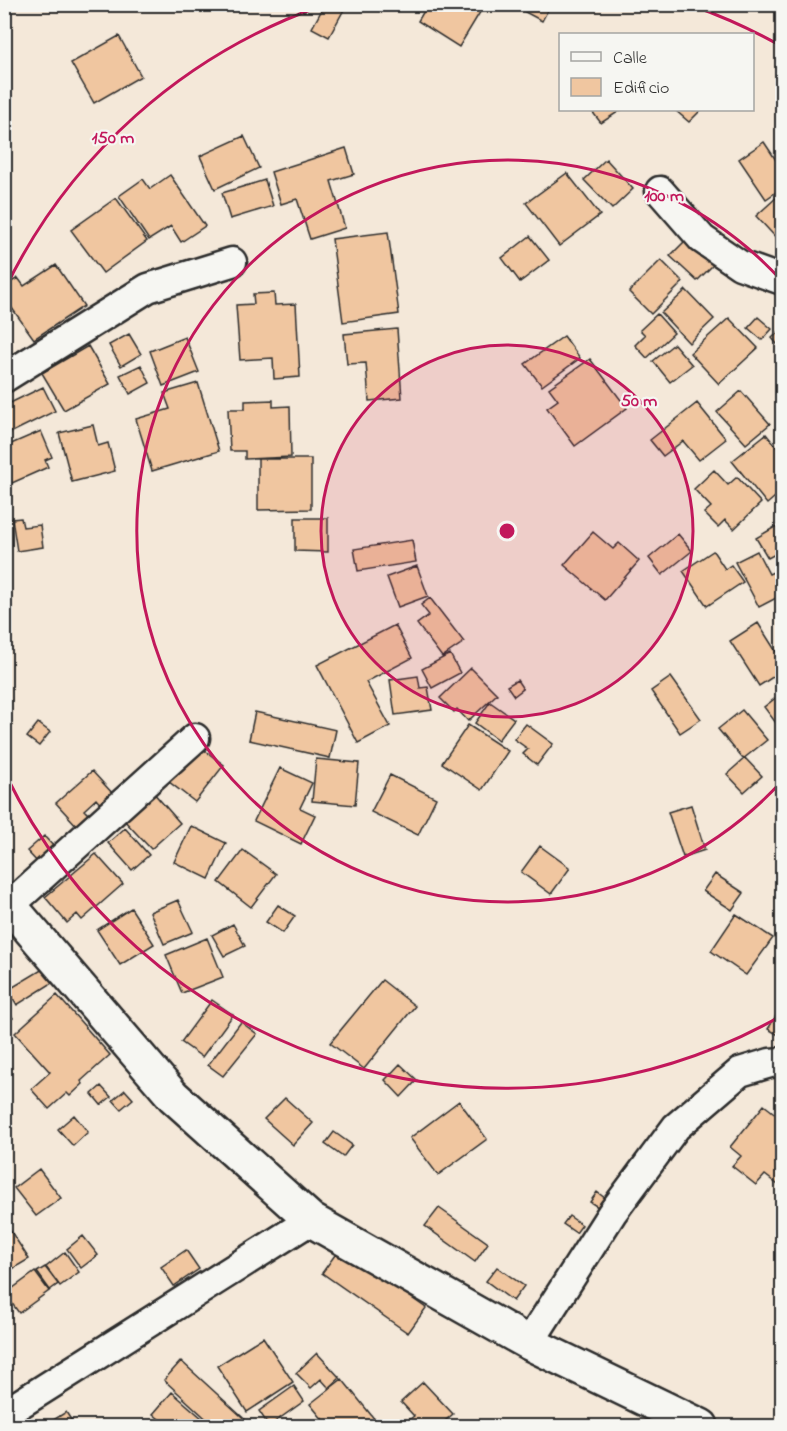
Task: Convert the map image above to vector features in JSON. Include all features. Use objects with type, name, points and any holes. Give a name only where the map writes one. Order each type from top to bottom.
[{"type":"street","points":[[660,191],[702,239],[740,265],[783,280]]},
{"type":"street","points":[[4,378],[148,288],[232,262]]},
{"type":"street","points":[[195,738],[7,902],[173,1096],[311,1220],[529,1343],[701,1426]]},
{"type":"street","points":[[529,1343],[612,1212],[676,1127],[740,1072],[770,1063],[783,1062]]},
{"type":"street","points":[[4,1414],[311,1220]]},
{"type":"building","points":[[325,4],[347,4],[329,37],[312,28]]},
{"type":"building","points":[[428,4],[485,4],[459,47],[418,21]]},
{"type":"building","points":[[510,4],[551,4],[542,21]]},
{"type":"building","points":[[119,36],[141,76],[94,103],[71,63]]},
{"type":"building","points":[[592,111],[619,111],[601,123]]},
{"type":"building","points":[[676,111],[700,111],[689,122]]},
{"type":"building","points":[[244,136],[259,168],[215,189],[200,156]]},
{"type":"building","points":[[764,142],[782,169],[782,188],[766,199],[739,159]]},
{"type":"building","points":[[346,148],[354,174],[331,181],[345,228],[310,239],[297,199],[281,204],[271,172]]},
{"type":"building","points":[[606,159],[633,189],[612,209],[584,180]]},
{"type":"building","points":[[567,173],[600,215],[559,246],[526,203]]},
{"type":"building","points":[[170,175],[205,226],[181,242],[171,226],[149,240],[119,196],[143,179],[150,189]]},
{"type":"building","points":[[265,180],[273,206],[230,219],[222,193]]},
{"type":"building","points":[[777,197],[782,202],[782,240],[780,242],[756,216]]},
{"type":"building","points":[[116,198],[147,241],[103,273],[71,230]]},
{"type":"building","points":[[388,232],[399,314],[343,322],[332,239]]},
{"type":"building","points":[[530,236],[549,260],[520,282],[502,258]]},
{"type":"building","points":[[689,237],[716,262],[697,281],[670,256]]},
{"type":"building","points":[[661,260],[683,282],[651,314],[629,292]]},
{"type":"building","points":[[56,265],[84,306],[34,339],[4,297],[4,286],[18,278],[24,286]]},
{"type":"building","points":[[686,290],[714,319],[689,343],[661,313]]},
{"type":"building","points":[[274,293],[275,305],[296,304],[300,377],[274,379],[273,358],[240,360],[236,305],[254,304],[253,294]]},
{"type":"building","points":[[657,314],[674,333],[647,358],[635,345],[645,335],[640,330]]},
{"type":"building","points":[[758,317],[772,329],[762,340],[748,328]]},
{"type":"building","points":[[729,318],[758,348],[719,384],[690,353]]},
{"type":"building","points":[[397,329],[402,398],[369,401],[366,363],[347,364],[344,334]]},
{"type":"building","points":[[782,329],[782,350],[772,338]]},
{"type":"building","points":[[129,334],[141,354],[121,366],[109,345]]},
{"type":"building","points":[[564,336],[580,358],[542,386],[525,364]]},
{"type":"building","points":[[185,337],[199,372],[163,386],[150,351]]},
{"type":"building","points":[[674,344],[692,365],[670,382],[653,361]]},
{"type":"building","points":[[88,346],[110,384],[64,410],[42,373]]},
{"type":"building","points":[[590,359],[627,408],[575,446],[547,408],[558,400],[549,388]]},
{"type":"building","points":[[141,365],[150,383],[130,394],[120,375]]},
{"type":"building","points":[[198,383],[219,451],[152,471],[136,419],[170,409],[164,393]]},
{"type":"building","points":[[43,387],[55,411],[6,435],[4,406]]},
{"type":"building","points":[[741,391],[770,424],[746,444],[717,412]]},
{"type":"building","points":[[273,400],[273,407],[290,406],[291,457],[245,459],[245,451],[230,451],[228,409],[245,409],[245,401]]},
{"type":"building","points":[[697,403],[726,439],[699,460],[683,441],[663,456],[650,440]]},
{"type":"building","points":[[93,425],[98,446],[108,443],[115,471],[72,482],[59,433]]},
{"type":"building","points":[[41,431],[52,457],[45,460],[48,467],[12,483],[4,465],[4,447]]},
{"type":"building","points":[[766,434],[782,454],[782,491],[767,504],[732,461]]},
{"type":"building","points":[[258,459],[311,459],[311,509],[258,510]]},
{"type":"building","points":[[714,470],[728,485],[737,477],[761,503],[734,529],[725,520],[718,527],[704,513],[711,507],[694,489]]},
{"type":"building","points":[[21,518],[23,527],[40,525],[43,547],[17,551],[12,519]]},
{"type":"building","points":[[295,518],[328,518],[328,552],[295,551]]},
{"type":"building","points":[[780,524],[782,527],[782,559],[779,552],[768,558],[756,538]]},
{"type":"building","points":[[593,532],[613,549],[619,543],[639,561],[605,600],[564,565]]},
{"type":"building","points":[[678,534],[692,551],[662,575],[649,558]]},
{"type":"building","points":[[412,540],[416,562],[358,571],[354,549]]},
{"type":"building","points":[[713,551],[725,569],[731,565],[743,582],[707,606],[683,571]]},
{"type":"building","points":[[757,551],[769,574],[782,568],[782,595],[759,607],[735,562]]},
{"type":"building","points":[[417,566],[428,596],[398,607],[387,577]]},
{"type":"building","points":[[430,598],[464,642],[442,657],[417,624],[429,615],[421,605]]},
{"type":"building","points":[[758,623],[782,661],[782,671],[759,686],[730,641]]},
{"type":"building","points":[[395,625],[412,658],[366,682],[390,726],[358,743],[317,665]]},
{"type":"building","points":[[450,654],[460,673],[432,688],[422,669]]},
{"type":"building","points":[[471,668],[497,694],[468,721],[457,709],[454,712],[440,698]]},
{"type":"building","points":[[418,676],[420,688],[428,687],[432,710],[395,715],[390,680]]},
{"type":"building","points":[[671,677],[701,719],[680,733],[651,691]]},
{"type":"building","points":[[517,680],[523,689],[514,696],[507,686]]},
{"type":"building","points":[[782,693],[782,731],[764,707]]},
{"type":"building","points":[[490,702],[514,719],[498,740],[475,723]]},
{"type":"building","points":[[742,710],[767,740],[743,759],[718,729]]},
{"type":"building","points":[[255,712],[336,730],[330,758],[249,740]]},
{"type":"building","points":[[38,723],[50,732],[39,746],[27,737]]},
{"type":"building","points":[[526,724],[553,744],[537,765],[523,754],[528,749],[514,739]]},
{"type":"building","points":[[468,725],[508,751],[482,790],[442,763]]},
{"type":"building","points":[[196,744],[224,765],[195,802],[168,781]]},
{"type":"building","points":[[745,758],[762,776],[744,792],[727,774]]},
{"type":"building","points":[[316,759],[359,763],[355,805],[312,801]]},
{"type":"building","points":[[280,768],[312,783],[300,808],[315,815],[301,844],[254,821]]},
{"type":"building","points":[[92,771],[114,795],[102,806],[96,799],[84,810],[90,816],[78,827],[56,803]]},
{"type":"building","points":[[390,775],[436,798],[418,835],[371,812]]},
{"type":"building","points":[[152,791],[180,823],[151,849],[122,818]]},
{"type":"building","points":[[691,805],[705,850],[683,857],[668,812]]},
{"type":"building","points":[[191,826],[226,843],[209,879],[174,862]]},
{"type":"building","points":[[125,828],[149,855],[132,870],[108,843]]},
{"type":"building","points":[[44,836],[56,849],[39,864],[27,851]]},
{"type":"building","points":[[540,846],[570,868],[551,894],[521,872]]},
{"type":"building","points":[[243,850],[276,874],[251,907],[219,882]]},
{"type":"building","points":[[96,854],[123,884],[82,920],[77,914],[67,923],[45,897]]},
{"type":"building","points":[[715,874],[744,893],[732,910],[703,891]]},
{"type":"building","points":[[178,900],[193,932],[164,944],[150,912]]},
{"type":"building","points":[[278,905],[295,916],[283,933],[266,922]]},
{"type":"building","points":[[131,908],[154,944],[120,965],[97,930]]},
{"type":"building","points":[[736,914],[773,938],[746,975],[711,951]]},
{"type":"building","points":[[233,924],[245,946],[224,956],[212,935]]},
{"type":"building","points":[[207,938],[223,977],[182,993],[166,955]]},
{"type":"building","points":[[43,969],[52,983],[17,1005],[8,990]]},
{"type":"building","points":[[382,980],[415,1006],[364,1069],[330,1043]]},
{"type":"building","points":[[57,995],[110,1055],[81,1081],[83,1084],[70,1096],[67,1093],[49,1109],[31,1089],[50,1072],[15,1033]]},
{"type":"building","points":[[212,1000],[233,1015],[202,1057],[181,1042]]},
{"type":"building","points":[[4,1005],[13,1018],[4,1023]]},
{"type":"building","points":[[782,1006],[782,1037],[768,1029]]},
{"type":"building","points":[[241,1022],[257,1034],[223,1076],[208,1065]]},
{"type":"building","points":[[400,1064],[417,1080],[401,1097],[385,1080]]},
{"type":"building","points":[[101,1086],[111,1097],[101,1105],[92,1094]]},
{"type":"building","points":[[125,1090],[133,1099],[121,1109],[113,1100]]},
{"type":"building","points":[[285,1098],[313,1123],[293,1145],[264,1119]]},
{"type":"building","points":[[459,1101],[487,1139],[438,1175],[410,1138]]},
{"type":"building","points":[[764,1105],[782,1119],[782,1188],[765,1175],[756,1185],[732,1166],[741,1156],[730,1147]]},
{"type":"building","points":[[74,1115],[88,1132],[73,1146],[58,1129]]},
{"type":"building","points":[[334,1132],[352,1145],[343,1157],[325,1144]]},
{"type":"building","points":[[39,1169],[61,1198],[36,1216],[14,1188]]},
{"type":"building","points":[[597,1192],[610,1202],[604,1211],[590,1202]]},
{"type":"building","points":[[439,1208],[488,1243],[475,1262],[425,1226]]},
{"type":"building","points":[[569,1216],[582,1225],[576,1233],[563,1224]]},
{"type":"building","points":[[6,1224],[29,1259],[4,1274],[4,1225]]},
{"type":"building","points":[[83,1236],[98,1255],[81,1268],[67,1249]]},
{"type":"building","points":[[340,1248],[426,1308],[408,1333],[322,1273]]},
{"type":"building","points":[[186,1250],[199,1269],[174,1286],[161,1267]]},
{"type":"building","points":[[65,1252],[79,1272],[60,1286],[46,1267]]},
{"type":"building","points":[[45,1267],[58,1284],[50,1290],[37,1272]]},
{"type":"building","points":[[497,1267],[524,1286],[513,1301],[486,1281]]},
{"type":"building","points":[[35,1272],[49,1291],[19,1313],[5,1294]]},
{"type":"building","points":[[263,1337],[293,1382],[247,1412],[217,1366]]},
{"type":"building","points":[[317,1353],[340,1378],[329,1388],[321,1379],[311,1388],[296,1373]]},
{"type":"building","points":[[181,1361],[252,1426],[214,1426],[164,1380]]},
{"type":"building","points":[[342,1379],[380,1426],[328,1426],[310,1404]]},
{"type":"building","points":[[423,1382],[453,1414],[439,1426],[410,1426],[406,1422],[414,1416],[401,1402]]},
{"type":"building","points":[[294,1386],[304,1401],[269,1426],[259,1411]]},
{"type":"building","points":[[172,1392],[211,1426],[161,1426],[164,1423],[153,1414]]},
{"type":"building","points":[[66,1412],[75,1426],[44,1426]]}]
